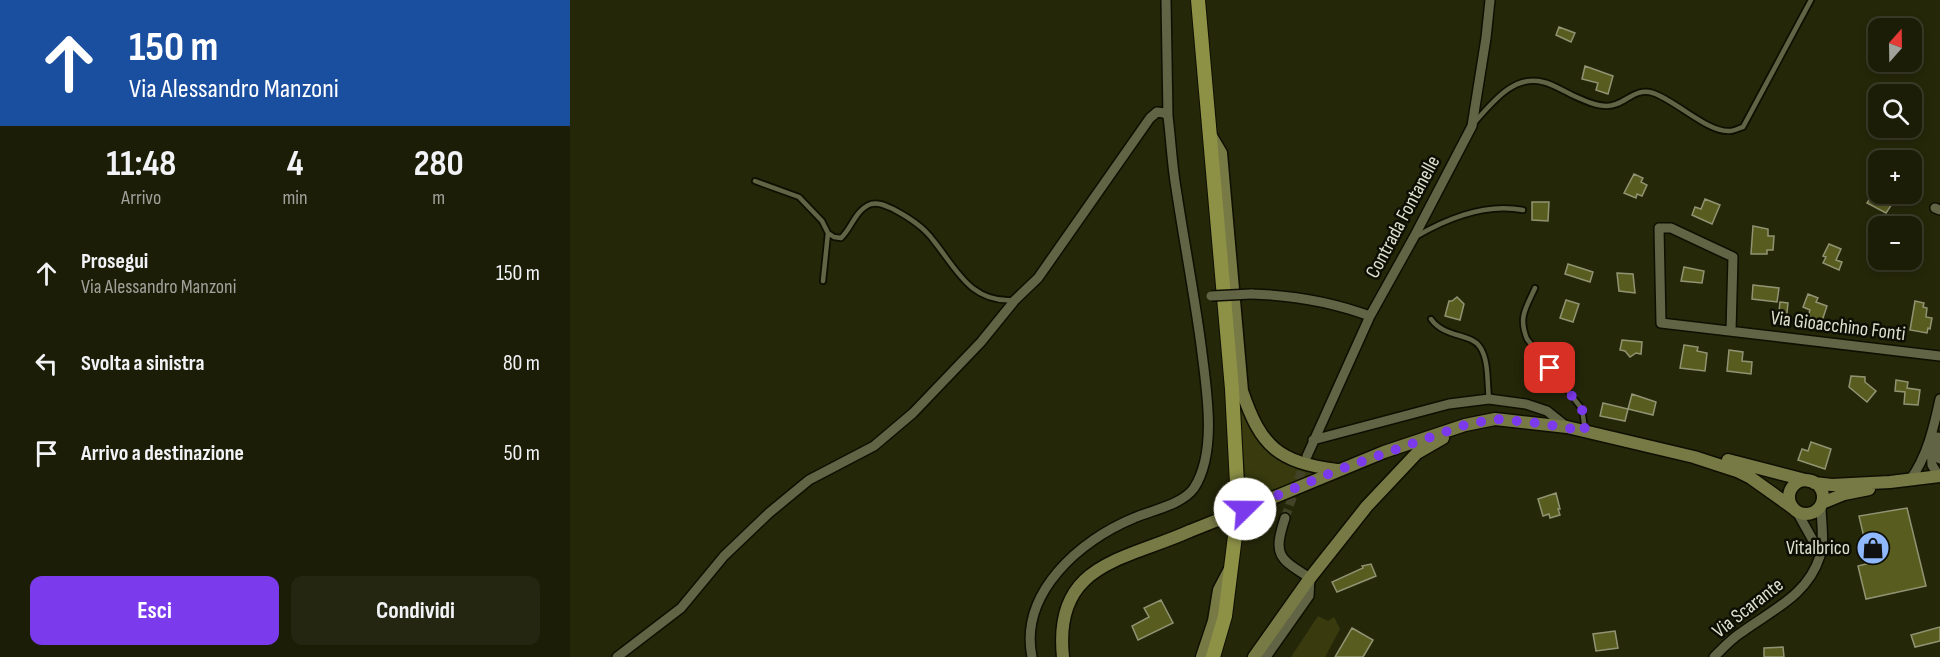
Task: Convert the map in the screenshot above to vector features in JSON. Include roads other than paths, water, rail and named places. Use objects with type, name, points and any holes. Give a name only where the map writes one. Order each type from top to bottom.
[{"type":"main road","points":[[1198,0],[1211,135],[1237,484],[1235,536],[1225,615],[1213,657]]},
{"type":"main road","points":[[1211,135],[1221,153],[1242,391],[1252,420],[1265,441],[1287,457],[1313,467],[1338,470]]},
{"type":"main road","points":[[1063,657],[1061,635],[1064,613],[1076,589],[1094,571],[1338,470],[1465,425],[1495,419],[1567,428],[1694,457],[1744,474],[1765,486],[1794,509],[1809,514],[1821,504],[1844,494],[1890,482]]},
{"type":"main road","points":[[1254,657],[1310,578],[1367,506],[1417,453],[1465,425]]},
{"type":"main road","points":[[1694,457],[1728,460],[1832,485],[1910,480],[1940,474]]},
{"type":"main road","points":[[1794,509],[1789,497],[1790,492],[1798,483],[1812,482],[1822,491],[1821,504]]},
{"type":"main road","points":[[1202,657],[1214,621],[1219,590],[1231,568]]},
{"type":"street","points":[[1032,657],[1031,629],[1036,609],[1053,578],[1075,554],[1101,534],[1188,494],[1194,487],[1204,461],[1209,436],[1206,382],[1195,295],[1175,187],[1168,116],[1166,0]]},
{"type":"street","name":"Contrada Fontanelle","points":[[1307,456],[1370,316],[1472,126],[1490,0]]},
{"type":"street","points":[[617,657],[681,608],[724,556],[808,480],[874,446],[913,413],[981,342],[1015,300],[1038,278],[1150,118],[1157,112],[1168,116]]},
{"type":"street","name":"Via Gioacchino Fonti","points":[[1731,331],[1733,256],[1671,228],[1659,228],[1661,323],[1940,356]]},
{"type":"street","points":[[1195,295],[1281,295],[1370,316]]},
{"type":"street","points":[[1313,440],[1449,404],[1489,399],[1526,404],[1547,411],[1567,428]]},
{"type":"street","points":[[1940,399],[1936,416],[1932,465],[1940,474]]},
{"type":"street","points":[[1936,438],[1940,459]]},
{"type":"street","points":[[1910,480],[1936,438]]},
{"type":"street","name":"Via Scarante","points":[[1714,657],[1741,632],[1795,596],[1810,578],[1821,555],[1821,504]]},
{"type":"street","points":[[1794,509],[1821,555]]},
{"type":"street","points":[[1266,657],[1309,596],[1310,578],[1288,564],[1280,553],[1278,541],[1285,518]]},
{"type":"lane","points":[[1472,126],[1505,92],[1516,84],[1529,81],[1543,82],[1582,99],[1606,106],[1620,104],[1642,90],[1654,93],[1718,130],[1731,131],[1743,127],[1811,0]]},
{"type":"lane","points":[[755,181],[799,197],[822,221],[828,233],[834,237],[841,238],[856,216],[867,206],[873,203],[886,206],[912,220],[933,238],[945,258],[973,290],[999,301],[1015,300]]},
{"type":"lane","points":[[1414,237],[1456,217],[1509,207],[1523,210]]},
{"type":"lane","points":[[823,281],[828,233]]},
{"type":"lane","points":[[1535,288],[1524,314],[1522,326],[1527,339],[1582,409],[1585,431]]},
{"type":"lane","points":[[1431,319],[1435,326],[1451,335],[1473,340],[1480,347],[1485,362],[1489,399]]},
{"type":"tunnel","points":[[1285,518],[1306,458]]},
{"type":"place","name":"Vitalbrico","points":[[1873,548]]}]
